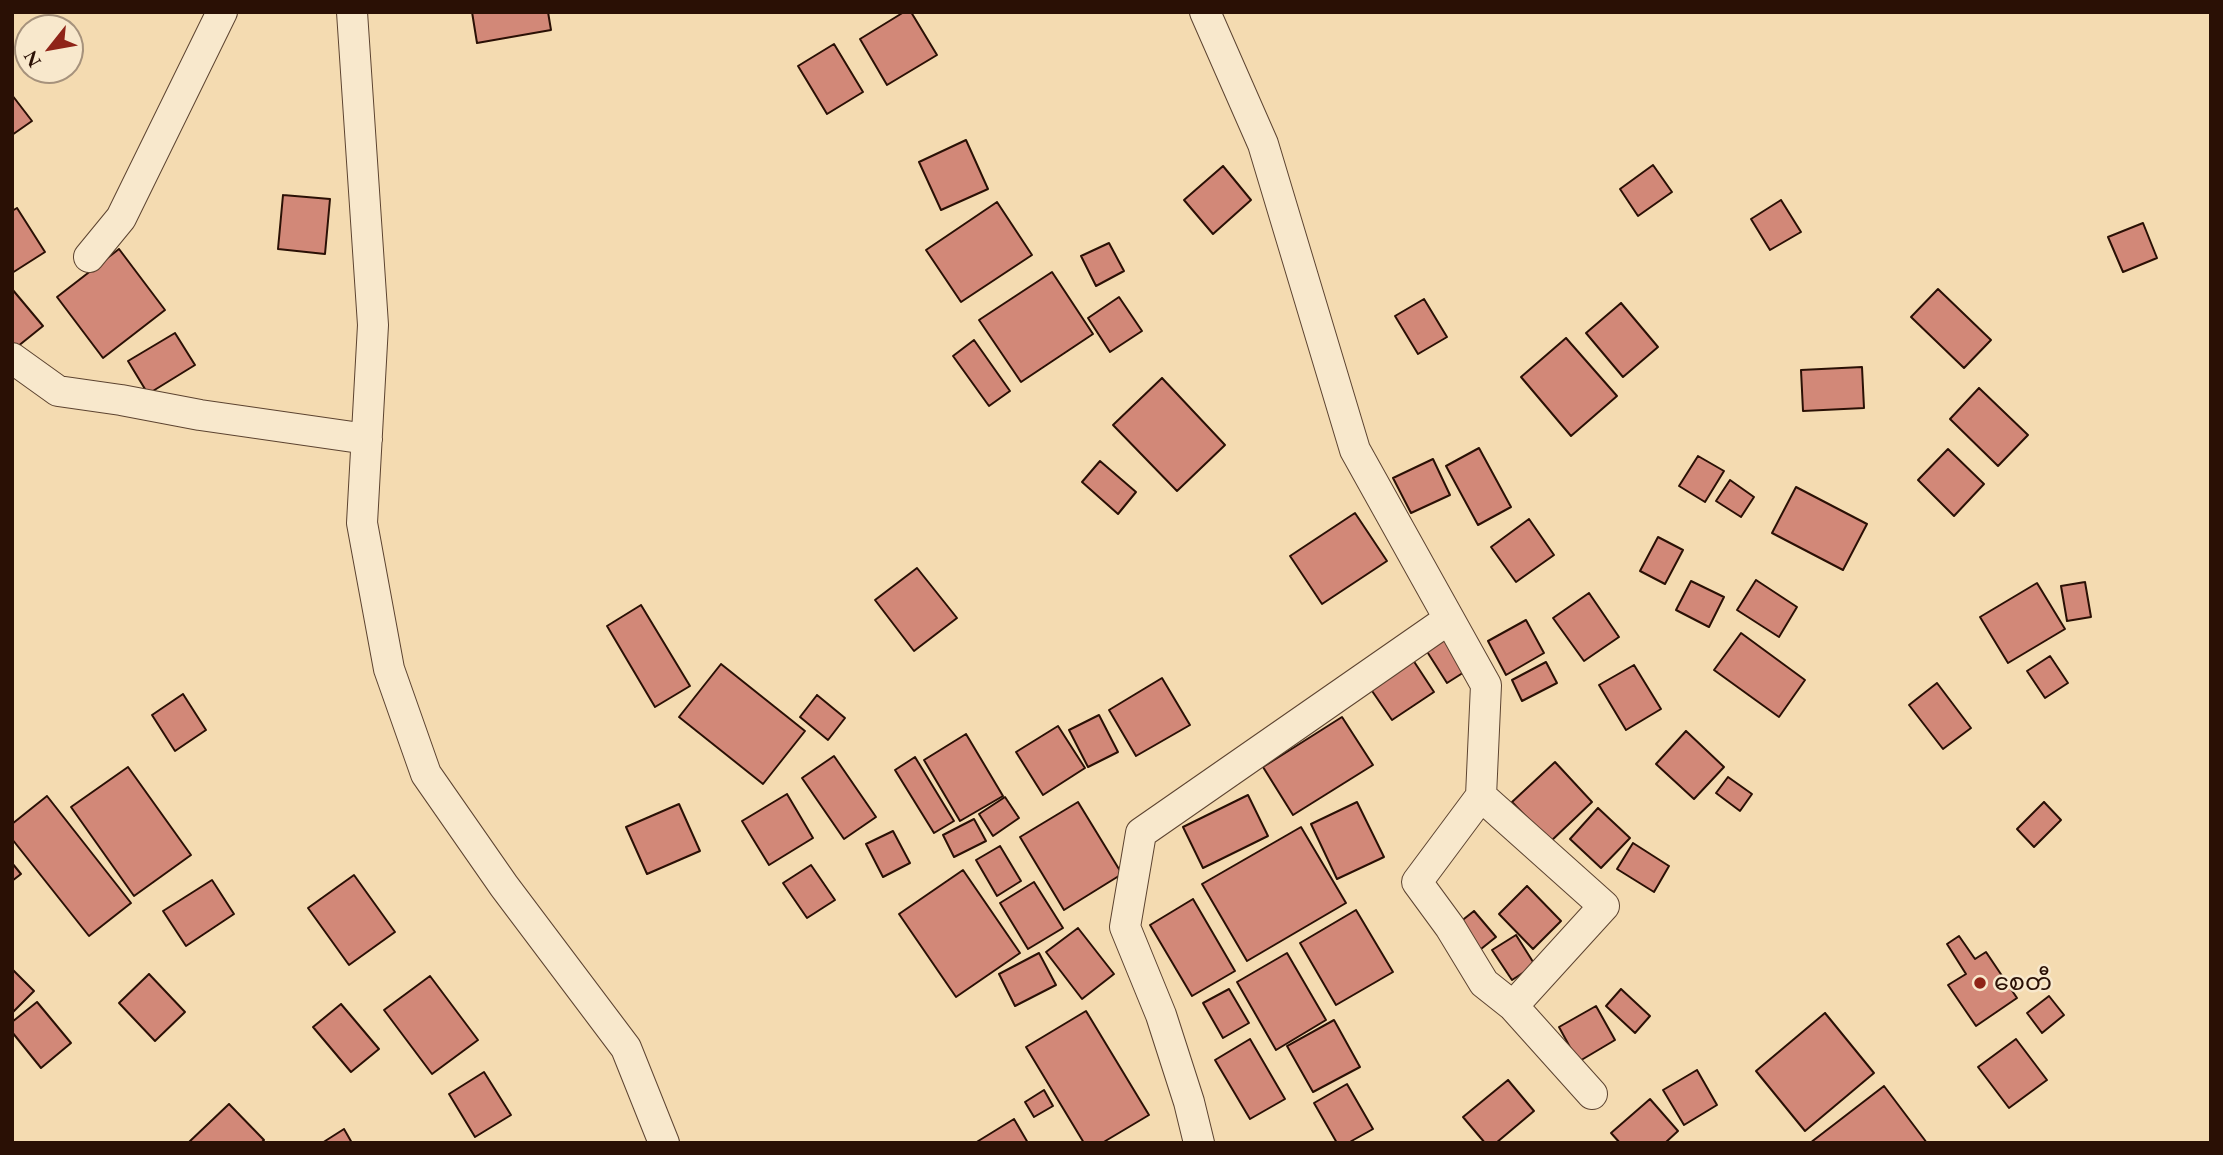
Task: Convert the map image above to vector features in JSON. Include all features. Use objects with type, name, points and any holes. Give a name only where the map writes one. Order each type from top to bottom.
[{"type":"street","points":[[89,257],[121,218],[222,12]]},
{"type":"street","points":[[352,12],[373,326],[362,523],[389,669],[426,774],[504,886],[626,1048],[664,1143]]},
{"type":"street","points":[[1205,12],[1263,144],[1355,450],[1486,685],[1481,796],[1417,882],[1485,984],[1513,1006],[1592,1094]]},
{"type":"street","points":[[12,358],[58,391],[366,439]]},
{"type":"street","points":[[1199,1143],[1161,1015],[1125,928],[1141,833],[1449,619]]},
{"type":"street","points":[[1481,796],[1604,906],[1513,1006]]},
{"type":"building","points":[[472,12],[548,12],[551,30],[477,43]]},
{"type":"building","points":[[904,12],[911,12],[937,55],[887,85],[860,39]]},
{"type":"building","points":[[834,44],[863,92],[827,114],[798,66]]},
{"type":"building","points":[[12,95],[32,121],[12,135]]},
{"type":"building","points":[[966,140],[988,189],[941,210],[919,162]]},
{"type":"building","points":[[1653,165],[1672,192],[1638,216],[1620,189]]},
{"type":"building","points":[[1223,166],[1251,200],[1213,234],[1184,200]]},
{"type":"building","points":[[283,195],[330,199],[325,254],[278,249]]},
{"type":"building","points":[[1781,200],[1801,232],[1770,250],[1751,219]]},
{"type":"building","points":[[997,202],[1032,255],[961,302],[926,250]]},
{"type":"building","points":[[17,208],[45,252],[12,273],[12,211]]},
{"type":"building","points":[[2143,223],[2157,258],[2123,272],[2108,237]]},
{"type":"building","points":[[1109,243],[1124,271],[1096,286],[1081,256]]},
{"type":"building","points":[[119,249],[165,310],[103,358],[57,297]]},
{"type":"building","points":[[1052,272],[1093,334],[1021,382],[979,320]]},
{"type":"building","points":[[12,289],[43,326],[12,351]]},
{"type":"building","points":[[1938,289],[1991,340],[1964,368],[1911,317]]},
{"type":"building","points":[[1119,297],[1142,331],[1110,352],[1088,318]]},
{"type":"building","points":[[1424,299],[1447,337],[1418,354],[1395,316]]},
{"type":"building","points":[[1621,303],[1658,347],[1623,377],[1586,333]]},
{"type":"building","points":[[175,333],[195,365],[148,394],[128,361]]},
{"type":"building","points":[[1566,338],[1617,396],[1571,436],[1521,377]]},
{"type":"building","points":[[974,340],[1010,391],[989,406],[953,356]]},
{"type":"building","points":[[1862,367],[1864,408],[1803,411],[1801,370]]},
{"type":"building","points":[[1162,378],[1225,445],[1177,491],[1113,425]]},
{"type":"building","points":[[1979,388],[2028,435],[1998,466],[1950,419]]},
{"type":"building","points":[[1479,448],[1511,507],[1478,525],[1446,466]]},
{"type":"building","points":[[1948,449],[1984,484],[1954,516],[1918,480]]},
{"type":"building","points":[[1698,456],[1724,471],[1705,502],[1679,486]]},
{"type":"building","points":[[1433,459],[1450,495],[1411,513],[1393,478]]},
{"type":"building","points":[[1100,461],[1136,492],[1118,514],[1082,482]]},
{"type":"building","points":[[1730,480],[1754,497],[1741,517],[1716,501]]},
{"type":"building","points":[[1796,487],[1867,524],[1843,570],[1772,533]]},
{"type":"building","points":[[1355,513],[1387,561],[1322,604],[1290,556]]},
{"type":"building","points":[[1529,519],[1554,555],[1516,582],[1491,547]]},
{"type":"building","points":[[1658,537],[1683,550],[1665,584],[1640,571]]},
{"type":"building","points":[[917,568],[957,618],[914,651],[875,600]]},
{"type":"building","points":[[1756,580],[1797,607],[1779,637],[1737,610]]},
{"type":"building","points":[[1691,581],[1724,597],[1709,627],[1676,610]]},
{"type":"building","points":[[2085,582],[2091,617],[2067,621],[2061,586]]},
{"type":"building","points":[[2037,583],[2065,629],[2008,663],[1980,617]]},
{"type":"building","points":[[1589,593],[1619,637],[1584,661],[1553,618]]},
{"type":"building","points":[[641,605],[690,686],[655,707],[607,626]]},
{"type":"building","points":[[1526,620],[1544,653],[1506,675],[1488,641]]},
{"type":"building","points":[[1741,633],[1805,680],[1779,717],[1714,670]]},
{"type":"building","points":[[1447,635],[1469,669],[1447,683],[1426,650]]},
{"type":"building","points":[[2050,656],[2068,683],[2045,698],[2027,671]]},
{"type":"building","points":[[1413,660],[1434,692],[1392,720],[1370,688]]},
{"type":"building","points":[[1546,662],[1557,683],[1522,701],[1512,680]]},
{"type":"building","points":[[721,664],[805,731],[763,784],[679,717]]},
{"type":"building","points":[[1634,665],[1661,709],[1626,730],[1599,685]]},
{"type":"building","points":[[1162,678],[1190,725],[1136,756],[1109,710]]},
{"type":"building","points":[[1937,683],[1971,728],[1943,749],[1909,705]]},
{"type":"building","points":[[183,694],[206,730],[175,751],[152,715]]},
{"type":"building","points":[[817,695],[845,718],[828,740],[800,717]]},
{"type":"building","points":[[1099,715],[1118,752],[1088,767],[1069,730]]},
{"type":"building","points":[[1342,717],[1373,765],[1293,815],[1263,767]]},
{"type":"building","points":[[1058,726],[1085,768],[1043,795],[1016,752]]},
{"type":"building","points":[[1686,731],[1724,767],[1694,799],[1656,764]]},
{"type":"building","points":[[966,734],[1003,796],[960,821],[924,760]]},
{"type":"building","points":[[834,756],[876,817],[844,839],[802,778]]},
{"type":"building","points":[[915,757],[954,821],[934,833],[895,770]]},
{"type":"building","points":[[1555,762],[1592,802],[1550,842],[1512,802]]},
{"type":"building","points":[[128,767],[191,855],[134,896],[71,807]]},
{"type":"building","points":[[1728,777],[1752,794],[1740,811],[1716,793]]},
{"type":"building","points":[[787,794],[813,838],[769,865],[742,821]]},
{"type":"building","points":[[1248,795],[1268,836],[1203,868],[1183,827]]},
{"type":"building","points":[[47,796],[131,903],[89,936],[12,839],[12,824]]},
{"type":"building","points":[[1005,797],[1019,818],[993,836],[979,814]]},
{"type":"building","points":[[1078,802],[1122,874],[1064,910],[1020,837]]},
{"type":"building","points":[[1357,802],[1384,857],[1337,879],[1311,824]]},
{"type":"building","points":[[2044,802],[2061,820],[2034,847],[2017,829]]},
{"type":"building","points":[[679,804],[700,851],[647,874],[626,827]]},
{"type":"building","points":[[1598,808],[1630,838],[1601,868],[1570,839]]},
{"type":"building","points":[[974,819],[986,841],[954,857],[943,835]]},
{"type":"building","points":[[1301,827],[1346,903],[1247,961],[1202,884]]},
{"type":"building","points":[[893,831],[910,863],[883,877],[866,844]]},
{"type":"building","points":[[1633,843],[1669,866],[1654,892],[1617,869]]},
{"type":"building","points":[[1000,846],[1021,881],[997,896],[976,860]]},
{"type":"building","points":[[12,863],[21,874],[12,881]]},
{"type":"building","points":[[811,865],[835,900],[807,918],[783,883]]},
{"type":"building","points":[[963,870],[1020,953],[956,997],[899,914]]},
{"type":"building","points":[[354,875],[395,932],[349,965],[308,908]]},
{"type":"building","points":[[212,880],[234,914],[186,946],[163,911]]},
{"type":"building","points":[[1034,882],[1063,928],[1028,949],[1000,903]]},
{"type":"building","points":[[1527,886],[1561,921],[1533,949],[1499,914]]},
{"type":"building","points":[[1193,899],[1235,971],[1192,996],[1150,925]]},
{"type":"building","points":[[1356,910],[1393,972],[1336,1005],[1300,943]]},
{"type":"building","points":[[1474,911],[1496,937],[1476,953],[1455,926]]},
{"type":"building","points":[[1078,928],[1114,974],[1082,999],[1046,952]]},
{"type":"building","points":[[1516,935],[1535,965],[1512,980],[1492,950]]},
{"type":"building","points":[[1959,936],[1975,959],[1986,952],[2017,998],[1976,1026],[1948,985],[1966,974],[1947,944]]},
{"type":"building","points":[[1039,953],[1056,985],[1015,1006],[999,974]]},
{"type":"building","points":[[1287,953],[1326,1020],[1276,1050],[1237,982]]},
{"type":"building","points":[[12,969],[34,991],[12,1013]]},
{"type":"building","points":[[149,974],[185,1012],[155,1041],[119,1003]]},
{"type":"building","points":[[430,976],[478,1040],[432,1074],[384,1010]]},
{"type":"building","points":[[1229,989],[1249,1023],[1223,1038],[1203,1003]]},
{"type":"building","points":[[1621,989],[1650,1016],[1635,1033],[1606,1006]]},
{"type":"building","points":[[2049,996],[2064,1015],[2042,1033],[2027,1013]]},
{"type":"building","points":[[37,1002],[71,1043],[41,1068],[12,1032],[12,1022]]},
{"type":"building","points":[[341,1004],[379,1049],[351,1072],[313,1027]]},
{"type":"building","points":[[1596,1006],[1615,1040],[1578,1062],[1559,1027]]},
{"type":"building","points":[[1086,1011],[1149,1115],[1102,1143],[1084,1143],[1026,1047]]},
{"type":"building","points":[[1825,1013],[1874,1073],[1805,1131],[1756,1071]]},
{"type":"building","points":[[1334,1020],[1360,1067],[1313,1092],[1287,1046]]},
{"type":"building","points":[[1250,1039],[1285,1099],[1250,1119],[1215,1060]]},
{"type":"building","points":[[2016,1039],[2047,1080],[2009,1108],[1978,1067]]},
{"type":"building","points":[[1697,1070],[1717,1105],[1684,1125],[1663,1090]]},
{"type":"building","points":[[484,1072],[511,1115],[475,1137],[449,1094]]},
{"type":"building","points":[[1508,1080],[1534,1111],[1496,1143],[1485,1143],[1463,1117]]},
{"type":"building","points":[[1347,1084],[1373,1129],[1348,1143],[1337,1143],[1314,1103]]},
{"type":"building","points":[[1884,1086],[1927,1143],[1810,1143]]},
{"type":"building","points":[[1044,1090],[1053,1106],[1034,1117],[1025,1102]]},
{"type":"building","points":[[1650,1099],[1678,1131],[1665,1143],[1620,1143],[1611,1133]]},
{"type":"building","points":[[229,1104],[264,1140],[261,1143],[188,1143]]},
{"type":"building","points":[[1014,1119],[1028,1143],[975,1143]]},
{"type":"building","points":[[344,1129],[352,1143],[322,1143]]},
{"type":"place","name":"စေတီ","points":[[1980,983]]}]
